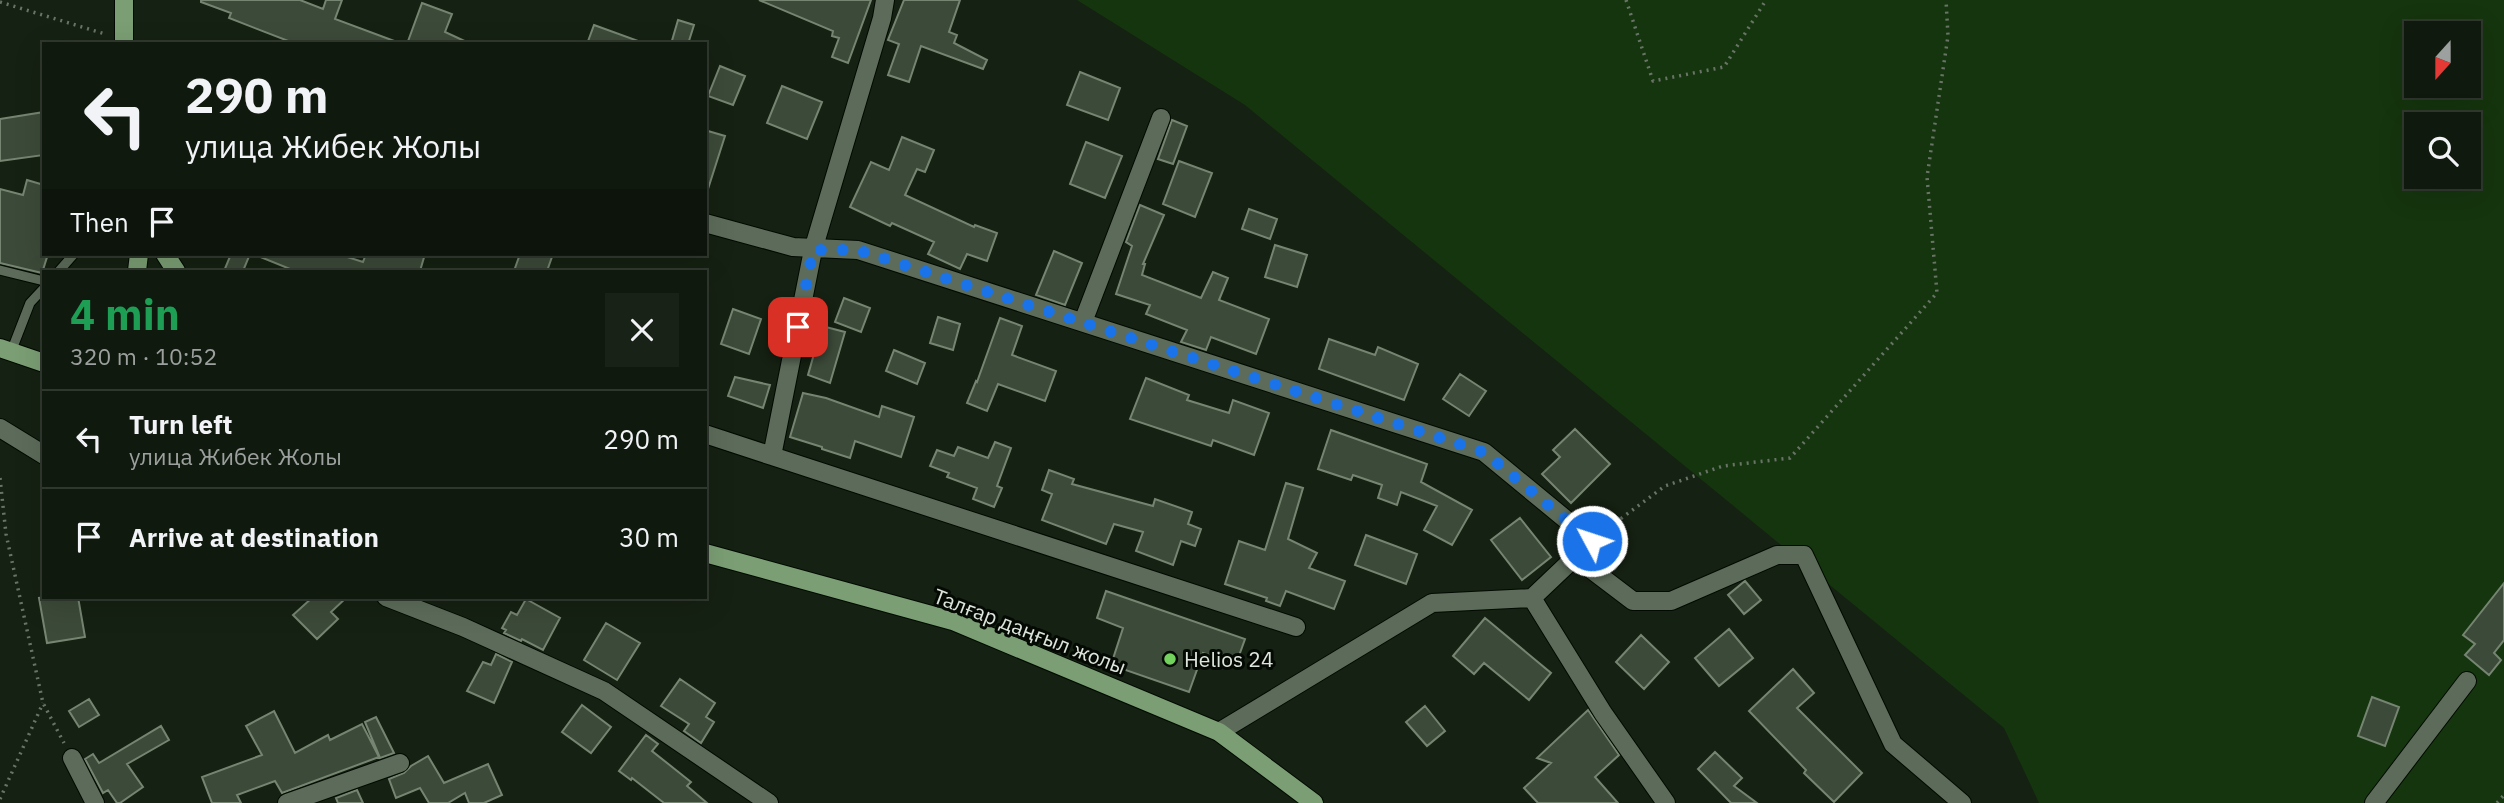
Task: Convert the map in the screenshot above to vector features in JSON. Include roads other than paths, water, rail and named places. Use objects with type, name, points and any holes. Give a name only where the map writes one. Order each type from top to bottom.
[{"type":"main road","points":[[124,0],[124,42]]},
{"type":"main road","points":[[6,350],[42,362]]},
{"type":"main road","name":"Талғар даңғыл жолы","points":[[707,554],[953,621],[1219,732],[1314,803]]},
{"type":"street","points":[[772,456],[813,250],[885,0]]},
{"type":"street","points":[[1083,322],[1161,118]]},
{"type":"street","points":[[707,224],[793,247],[858,250],[1484,452],[1592,541],[1532,597],[1432,603],[1219,732]]},
{"type":"street","points":[[0,428],[42,454]]},
{"type":"street","points":[[707,434],[1296,627]]},
{"type":"street","points":[[1575,556],[1633,601],[1671,601],[1777,555],[1804,555],[1893,744],[1962,803]]},
{"type":"street","points":[[1532,597],[1603,713],[1665,803]]},
{"type":"street","points":[[391,599],[463,627],[604,691],[769,803]]},
{"type":"street","points":[[2374,803],[2467,681]]},
{"type":"street","points":[[72,758],[94,803]]},
{"type":"street","points":[[288,803],[400,762]]},
{"type":"lane","points":[[61,270],[72,256]]},
{"type":"lane","points":[[0,270],[42,280]]},
{"type":"lane","points":[[6,350],[30,303],[42,290]]},
{"type":"place","name":"Helios 24","points":[[1170,659]]}]
